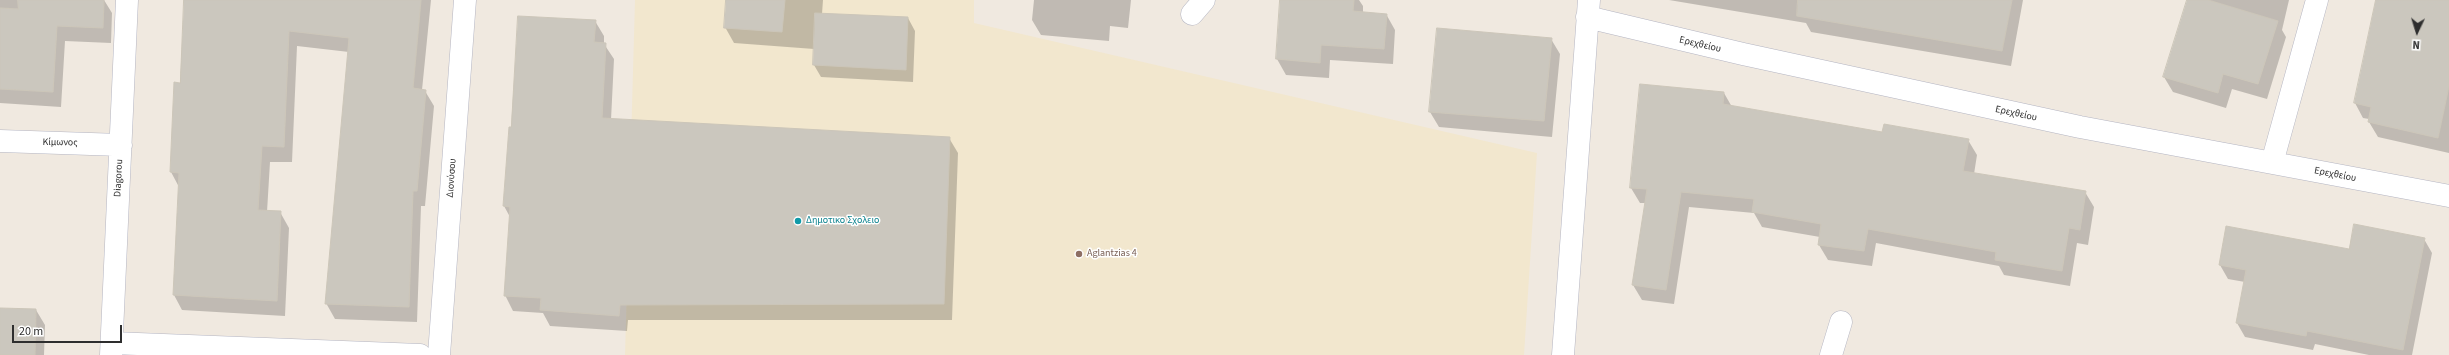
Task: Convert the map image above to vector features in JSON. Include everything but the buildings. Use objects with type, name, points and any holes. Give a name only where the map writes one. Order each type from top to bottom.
[{"type":"street","name":"Diagorou","points":[[112,349],[127,0]]},
{"type":"street","name":"Διονύσου","points":[[439,355],[465,0]]},
{"type":"street","points":[[2272,163],[2317,0]]},
{"type":"street","points":[[1563,355],[1588,9]]},
{"type":"street","name":"Ερεχθείου","points":[[1588,9],[1613,25],[1735,53],[2072,126],[2449,196]]},
{"type":"street","name":"Κίμωνος","points":[[0,141],[121,144]]},
{"type":"street","points":[[1831,355],[1841,322]]},
{"type":"street","points":[[112,349],[420,355]]},
{"type":"shaded area","name":"Aglantzias 4","points":[[635,0],[974,0],[974,23],[1537,153],[1524,355],[625,355]]},
{"type":"place","name":"Δημοτικο Σχολειο","points":[[798,221]]},
{"type":"place","name":"Aglantzias 4","points":[[1079,254]]}]
